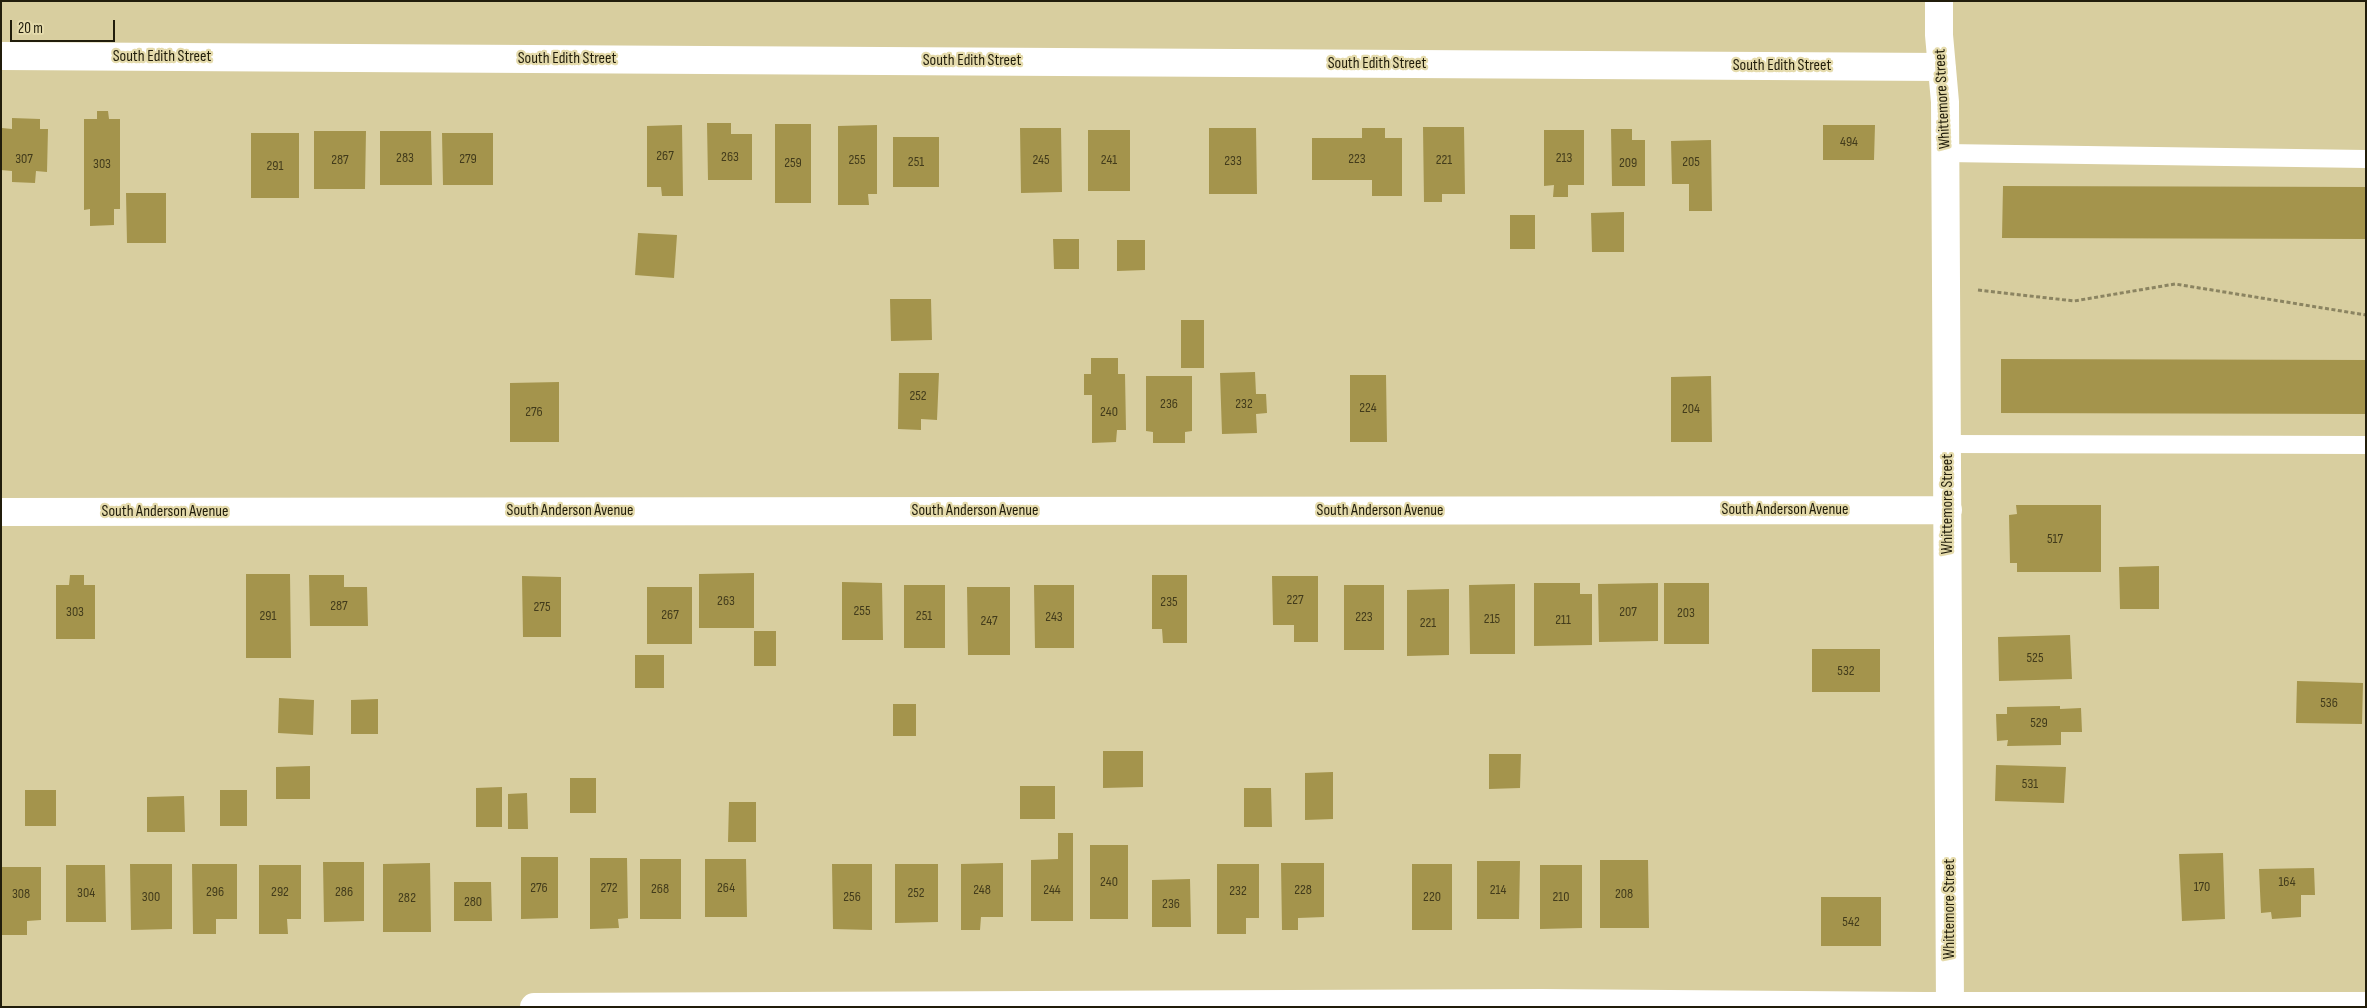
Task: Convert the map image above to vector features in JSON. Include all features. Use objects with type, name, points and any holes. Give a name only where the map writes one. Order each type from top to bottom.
[{"type":"street","name":"Whittemore Street","points":[[1939,1],[1946,153],[1950,1007]]},
{"type":"street","name":"South Edith Street","points":[[1,56],[1942,67]]},
{"type":"street","name":"South Anderson Avenue","points":[[1,512],[1948,510]]},
{"type":"street","points":[[534,1007],[1542,1003],[1950,1007],[2366,1006]]},
{"type":"lane","points":[[1946,153],[2366,159]]},
{"type":"lane","points":[[1947,444],[2366,445]]},
{"type":"path","points":[[1974,290],[2074,301],[2175,284],[2366,315]]},
{"type":"building","points":[[97,111],[108,111],[109,119],[120,119],[120,209],[114,209],[114,225],[90,226],[90,209],[84,210],[84,119],[97,119]]},
{"type":"building","points":[[12,118],[40,119],[40,129],[48,129],[47,172],[36,171],[35,183],[12,182],[12,171],[1,170],[2,128],[12,129]]},
{"type":"building","points":[[707,123],[731,123],[731,134],[752,134],[752,180],[708,180]]},
{"type":"building","points":[[775,124],[811,124],[811,203],[775,203]]},
{"type":"building","points":[[682,125],[683,196],[662,196],[661,187],[647,187],[647,126]]},
{"type":"building","points":[[877,125],[877,194],[868,194],[869,205],[838,205],[838,126]]},
{"type":"building","points":[[1823,125],[1875,125],[1874,160],[1823,160]]},
{"type":"building","points":[[1423,127],[1464,127],[1465,194],[1442,194],[1442,202],[1424,202]]},
{"type":"building","points":[[1020,128],[1061,128],[1062,192],[1021,193]]},
{"type":"building","points":[[1209,128],[1256,128],[1257,194],[1209,194]]},
{"type":"building","points":[[1362,128],[1385,128],[1385,138],[1402,138],[1402,196],[1372,196],[1372,180],[1312,180],[1312,138],[1362,138]]},
{"type":"building","points":[[1611,129],[1632,129],[1632,140],[1645,140],[1645,186],[1612,186]]},
{"type":"building","points":[[1088,130],[1130,130],[1130,191],[1088,191]]},
{"type":"building","points":[[1544,130],[1584,130],[1584,185],[1568,185],[1568,197],[1553,197],[1554,185],[1544,186]]},
{"type":"building","points":[[314,131],[366,131],[365,189],[314,189]]},
{"type":"building","points":[[380,131],[431,131],[432,185],[380,185]]},
{"type":"building","points":[[251,133],[299,133],[299,198],[251,198]]},
{"type":"building","points":[[442,133],[493,133],[493,185],[443,185]]},
{"type":"building","points":[[893,137],[939,137],[939,187],[893,187]]},
{"type":"building","points":[[1711,140],[1712,211],[1689,211],[1689,184],[1672,184],[1671,141]]},
{"type":"building","points":[[2003,186],[2366,187],[2366,239],[2002,238]]},
{"type":"building","points":[[126,193],[166,193],[166,243],[127,243]]},
{"type":"building","points":[[1624,212],[1624,252],[1592,252],[1591,213]]},
{"type":"building","points":[[1510,215],[1535,215],[1535,249],[1510,249]]},
{"type":"building","points":[[638,233],[677,235],[674,278],[635,275]]},
{"type":"building","points":[[1053,239],[1079,239],[1079,269],[1054,269]]},
{"type":"building","points":[[1117,240],[1145,240],[1145,270],[1117,271]]},
{"type":"building","points":[[890,299],[931,299],[932,340],[891,341]]},
{"type":"building","points":[[1181,320],[1204,320],[1204,368],[1181,368]]},
{"type":"building","points":[[1091,358],[1118,358],[1118,374],[1125,374],[1126,430],[1117,430],[1116,442],[1092,443],[1092,395],[1084,395],[1084,374],[1091,374]]},
{"type":"building","points":[[2001,359],[2366,360],[2366,414],[2001,413]]},
{"type":"building","points":[[1255,372],[1256,394],[1266,394],[1267,413],[1256,414],[1257,433],[1222,434],[1220,373]]},
{"type":"building","points":[[899,373],[939,373],[937,420],[921,419],[921,430],[898,429]]},
{"type":"building","points":[[1350,375],[1386,375],[1387,442],[1350,442]]},
{"type":"building","points":[[1146,376],[1192,376],[1192,431],[1185,432],[1185,443],[1153,443],[1153,432],[1146,431]]},
{"type":"building","points":[[1711,376],[1712,442],[1671,442],[1671,377]]},
{"type":"building","points":[[559,382],[559,442],[510,442],[510,383]]},
{"type":"building","points":[[2016,505],[2101,505],[2101,572],[2017,572],[2017,563],[2010,563],[2009,515],[2017,514]]},
{"type":"building","points":[[2159,566],[2159,609],[2120,609],[2119,567]]},
{"type":"building","points":[[754,573],[754,628],[699,628],[699,574]]},
{"type":"building","points":[[246,574],[290,574],[291,658],[246,658]]},
{"type":"building","points":[[70,575],[84,575],[84,585],[95,585],[95,639],[56,639],[56,585],[69,585]]},
{"type":"building","points":[[309,575],[344,575],[344,587],[367,587],[368,626],[310,626]]},
{"type":"building","points":[[1152,575],[1187,575],[1187,643],[1163,643],[1162,629],[1152,629]]},
{"type":"building","points":[[522,576],[561,577],[561,637],[523,637]]},
{"type":"building","points":[[1272,576],[1318,576],[1318,642],[1294,642],[1294,625],[1273,625]]},
{"type":"building","points":[[842,582],[882,583],[883,640],[842,640]]},
{"type":"building","points":[[1534,583],[1580,583],[1580,594],[1592,594],[1592,645],[1534,646]]},
{"type":"building","points":[[1658,583],[1658,641],[1599,642],[1598,584]]},
{"type":"building","points":[[1664,583],[1709,583],[1709,644],[1664,644]]},
{"type":"building","points":[[1515,584],[1515,654],[1470,654],[1469,585]]},
{"type":"building","points":[[904,585],[945,585],[945,648],[904,648]]},
{"type":"building","points":[[1034,585],[1074,585],[1074,648],[1035,648]]},
{"type":"building","points":[[1344,585],[1384,585],[1384,650],[1344,650]]},
{"type":"building","points":[[647,587],[692,587],[692,644],[647,644]]},
{"type":"building","points":[[967,587],[1010,587],[1010,655],[968,655]]},
{"type":"building","points":[[1449,589],[1449,655],[1407,656],[1407,590]]},
{"type":"building","points":[[754,631],[776,631],[776,666],[754,666]]},
{"type":"building","points":[[2070,635],[2072,679],[1999,681],[1998,637]]},
{"type":"building","points":[[1812,649],[1880,649],[1880,692],[1812,692]]},
{"type":"building","points":[[635,655],[664,655],[664,688],[635,688]]},
{"type":"building","points":[[2297,681],[2363,683],[2362,724],[2296,723]]},
{"type":"building","points":[[279,698],[314,700],[313,735],[278,733]]},
{"type":"building","points":[[378,699],[378,734],[351,734],[351,700]]},
{"type":"building","points":[[893,704],[916,704],[916,736],[893,736]]},
{"type":"building","points":[[2060,706],[2060,709],[2081,708],[2082,732],[2061,732],[2061,745],[2007,746],[2008,740],[1997,741],[1996,714],[2007,714],[2007,707]]},
{"type":"building","points":[[1103,751],[1143,751],[1143,787],[1103,788]]},
{"type":"building","points":[[1489,754],[1521,754],[1520,788],[1489,789]]},
{"type":"building","points":[[1996,765],[2066,767],[2064,803],[1995,801]]},
{"type":"building","points":[[310,766],[310,799],[276,799],[276,767]]},
{"type":"building","points":[[1333,772],[1333,819],[1305,820],[1305,773]]},
{"type":"building","points":[[570,778],[596,778],[596,813],[570,813]]},
{"type":"building","points":[[1020,786],[1055,786],[1055,819],[1020,819]]},
{"type":"building","points":[[502,787],[502,827],[476,827],[476,788]]},
{"type":"building","points":[[1244,788],[1271,788],[1272,827],[1244,827]]},
{"type":"building","points":[[25,790],[56,790],[56,826],[25,826]]},
{"type":"building","points":[[220,790],[247,790],[247,826],[220,826]]},
{"type":"building","points":[[527,793],[528,829],[508,829],[508,794]]},
{"type":"building","points":[[184,796],[185,832],[147,832],[147,797]]},
{"type":"building","points":[[729,802],[756,802],[756,842],[728,842]]},
{"type":"building","points":[[1058,833],[1073,833],[1073,921],[1031,921],[1031,860],[1058,859]]},
{"type":"building","points":[[1090,845],[1128,845],[1128,919],[1090,919]]},
{"type":"building","points":[[2223,853],[2225,919],[2182,921],[2179,854]]},
{"type":"building","points":[[521,857],[558,857],[558,918],[521,919]]},
{"type":"building","points":[[590,858],[627,858],[628,918],[618,919],[619,928],[590,929]]},
{"type":"building","points":[[640,859],[681,859],[681,919],[640,919]]},
{"type":"building","points":[[705,859],[746,859],[747,917],[705,917]]},
{"type":"building","points":[[1600,860],[1648,860],[1649,928],[1600,928]]},
{"type":"building","points":[[1477,861],[1520,861],[1519,919],[1477,919]]},
{"type":"building","points":[[323,862],[364,862],[364,921],[324,922]]},
{"type":"building","points":[[430,863],[431,932],[383,932],[383,864]]},
{"type":"building","points":[[1003,863],[1003,917],[981,917],[980,930],[961,930],[961,864]]},
{"type":"building","points":[[1281,863],[1324,863],[1324,917],[1298,918],[1298,930],[1282,930]]},
{"type":"building","points":[[130,864],[172,864],[172,929],[131,930]]},
{"type":"building","points":[[192,864],[237,864],[237,919],[216,919],[216,934],[193,934]]},
{"type":"building","points":[[832,864],[872,864],[872,930],[833,929]]},
{"type":"building","points":[[895,864],[938,864],[938,922],[895,923]]},
{"type":"building","points":[[1217,864],[1259,864],[1259,918],[1246,918],[1246,934],[1217,934]]},
{"type":"building","points":[[1412,864],[1452,864],[1452,930],[1412,930]]},
{"type":"building","points":[[66,865],[105,865],[106,922],[66,922]]},
{"type":"building","points":[[259,865],[301,865],[301,919],[287,919],[288,934],[259,934]]},
{"type":"building","points":[[1540,865],[1582,865],[1582,928],[1540,929]]},
{"type":"building","points":[[1,867],[41,867],[41,920],[27,921],[27,935],[1,935]]},
{"type":"building","points":[[2314,868],[2315,895],[2301,895],[2301,917],[2272,919],[2271,912],[2261,913],[2259,869]]},
{"type":"building","points":[[1190,879],[1191,927],[1152,927],[1152,880]]},
{"type":"building","points":[[454,882],[491,882],[492,921],[454,921]]},
{"type":"building","points":[[1821,897],[1881,897],[1881,946],[1821,946]]}]
